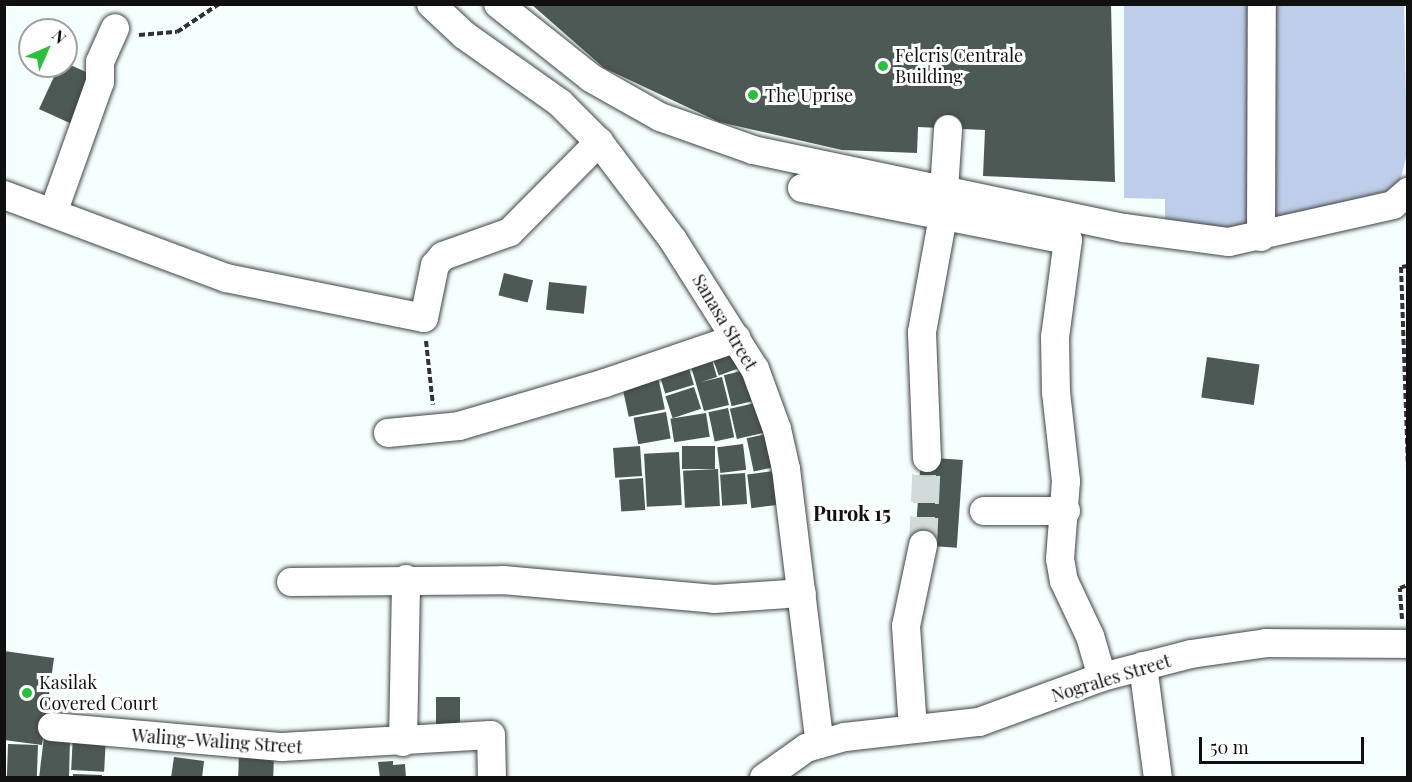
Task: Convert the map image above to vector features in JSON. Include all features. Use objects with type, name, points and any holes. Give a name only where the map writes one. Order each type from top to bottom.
[{"type":"street","name":"Sanasa Street","points":[[431,4],[464,35],[560,103],[599,141],[673,240],[755,369],[777,429],[802,593],[820,744]]},
{"type":"street","points":[[498,4],[591,78],[660,117],[753,150],[1068,240],[1055,338],[1066,511],[1060,559],[1064,580],[1090,636],[1102,677]]},
{"type":"street","points":[[1261,237],[1262,4]]},
{"type":"street","points":[[53,213],[100,81],[100,62],[115,28]]},
{"type":"street","points":[[927,458],[922,332],[944,204],[948,129]]},
{"type":"street","points":[[4,195],[226,278],[423,318],[435,266],[443,256],[510,232],[599,141]]},
{"type":"street","points":[[802,188],[944,204],[1197,241],[1229,242],[1261,237],[1394,205],[1407,192]]},
{"type":"street","points":[[388,433],[435,430],[605,383],[737,338]]},
{"type":"street","points":[[984,511],[1066,511]]},
{"type":"street","points":[[913,729],[906,626],[923,545]]},
{"type":"street","points":[[403,742],[406,579]]},
{"type":"street","points":[[291,582],[503,579],[714,599],[802,593]]},
{"type":"street","name":"Nograles Street","points":[[764,777],[793,754],[820,744],[1001,717],[1102,677],[1143,666],[1266,643],[1405,644]]},
{"type":"street","points":[[1143,666],[1158,777]]},
{"type":"street","name":"Waling-Waling Street","points":[[52,727],[242,746],[403,742],[491,735],[492,777]]},
{"type":"path","points":[[115,28],[153,36],[177,32],[219,4]]},
{"type":"path","points":[[1407,266],[1401,267],[1407,471]]},
{"type":"path","points":[[423,318],[435,430]]},
{"type":"path","points":[[1405,644],[1400,588],[1407,585]]},
{"type":"shaded area","points":[[1124,5],[1404,5],[1407,154],[1400,181],[1390,191],[1242,226],[1211,229],[1165,222],[1165,199],[1124,198]]},
{"type":"building","points":[[531,4],[1111,4],[1115,182],[983,176],[985,130],[918,127],[917,153],[842,150],[719,122],[604,68]]},
{"type":"building","points":[[78,68],[97,77],[74,125],[39,109],[53,78],[78,78]]},
{"type":"building","points":[[504,273],[533,280],[528,303],[498,295]]},
{"type":"building","points":[[549,282],[587,286],[584,314],[546,310]]},
{"type":"building","points":[[735,341],[744,366],[719,376],[710,350]]},
{"type":"building","points":[[709,350],[717,377],[701,382],[722,377],[729,405],[704,411],[688,356]]},
{"type":"building","points":[[1207,357],[1259,364],[1254,405],[1201,398]]},
{"type":"building","points":[[686,359],[694,385],[665,394],[657,368]]},
{"type":"building","points":[[753,368],[761,399],[732,406],[724,375]]},
{"type":"building","points":[[657,372],[665,409],[629,417],[621,380]]},
{"type":"building","points":[[694,387],[701,409],[673,418],[665,396]]},
{"type":"building","points":[[764,401],[771,431],[737,439],[730,409]]},
{"type":"building","points":[[728,408],[734,437],[715,442],[708,412]]},
{"type":"building","points":[[666,412],[671,439],[638,444],[634,418]]},
{"type":"building","points":[[706,413],[710,437],[674,442],[670,419]]},
{"type":"building","points":[[776,432],[783,465],[754,471],[747,438]]},
{"type":"building","points":[[743,444],[746,470],[720,473],[717,447]]},
{"type":"building","points":[[640,446],[642,476],[615,478],[613,448]]},
{"type":"building","points":[[682,446],[715,446],[715,469],[682,469]]},
{"type":"building","points":[[679,452],[682,505],[647,507],[644,454]]},
{"type":"building","points":[[921,457],[963,460],[957,548],[915,545]]},
{"type":"building","points":[[718,469],[720,506],[685,508],[683,471]]},
{"type":"building","points":[[783,470],[787,504],[751,508],[747,474]]},
{"type":"building","points":[[745,473],[747,504],[722,506],[720,475]]},
{"type":"building","points":[[643,478],[645,510],[621,512],[619,480]]},
{"type":"building","name":"Kasilak Covered Court","points":[[4,651],[54,658],[42,745],[4,740]]},
{"type":"building","points":[[436,697],[460,697],[460,731],[436,731]]},
{"type":"building","points":[[73,735],[106,737],[104,772],[71,770]]},
{"type":"building","points":[[44,737],[70,738],[69,778],[39,778]]},
{"type":"building","points":[[8,744],[38,745],[37,778],[7,778]]},
{"type":"building","points":[[239,754],[274,755],[273,778],[238,778]]},
{"type":"building","points":[[174,757],[204,761],[202,778],[171,778]]},
{"type":"building","points":[[393,761],[393,765],[405,764],[406,778],[380,778],[378,762]]},
{"type":"building","points":[[73,774],[102,775],[102,778],[73,778]]},
{"type":"tunnel","points":[[923,545],[927,458]]},
{"type":"place","name":"Felcris Centrale Building","points":[[883,66]]},
{"type":"place","name":"The Uprise","points":[[753,95]]},
{"type":"place","name":"Kasilak Covered Court","points":[[27,693]]},
{"type":"district","name":"Purok 15","points":[[852,512]]}]
